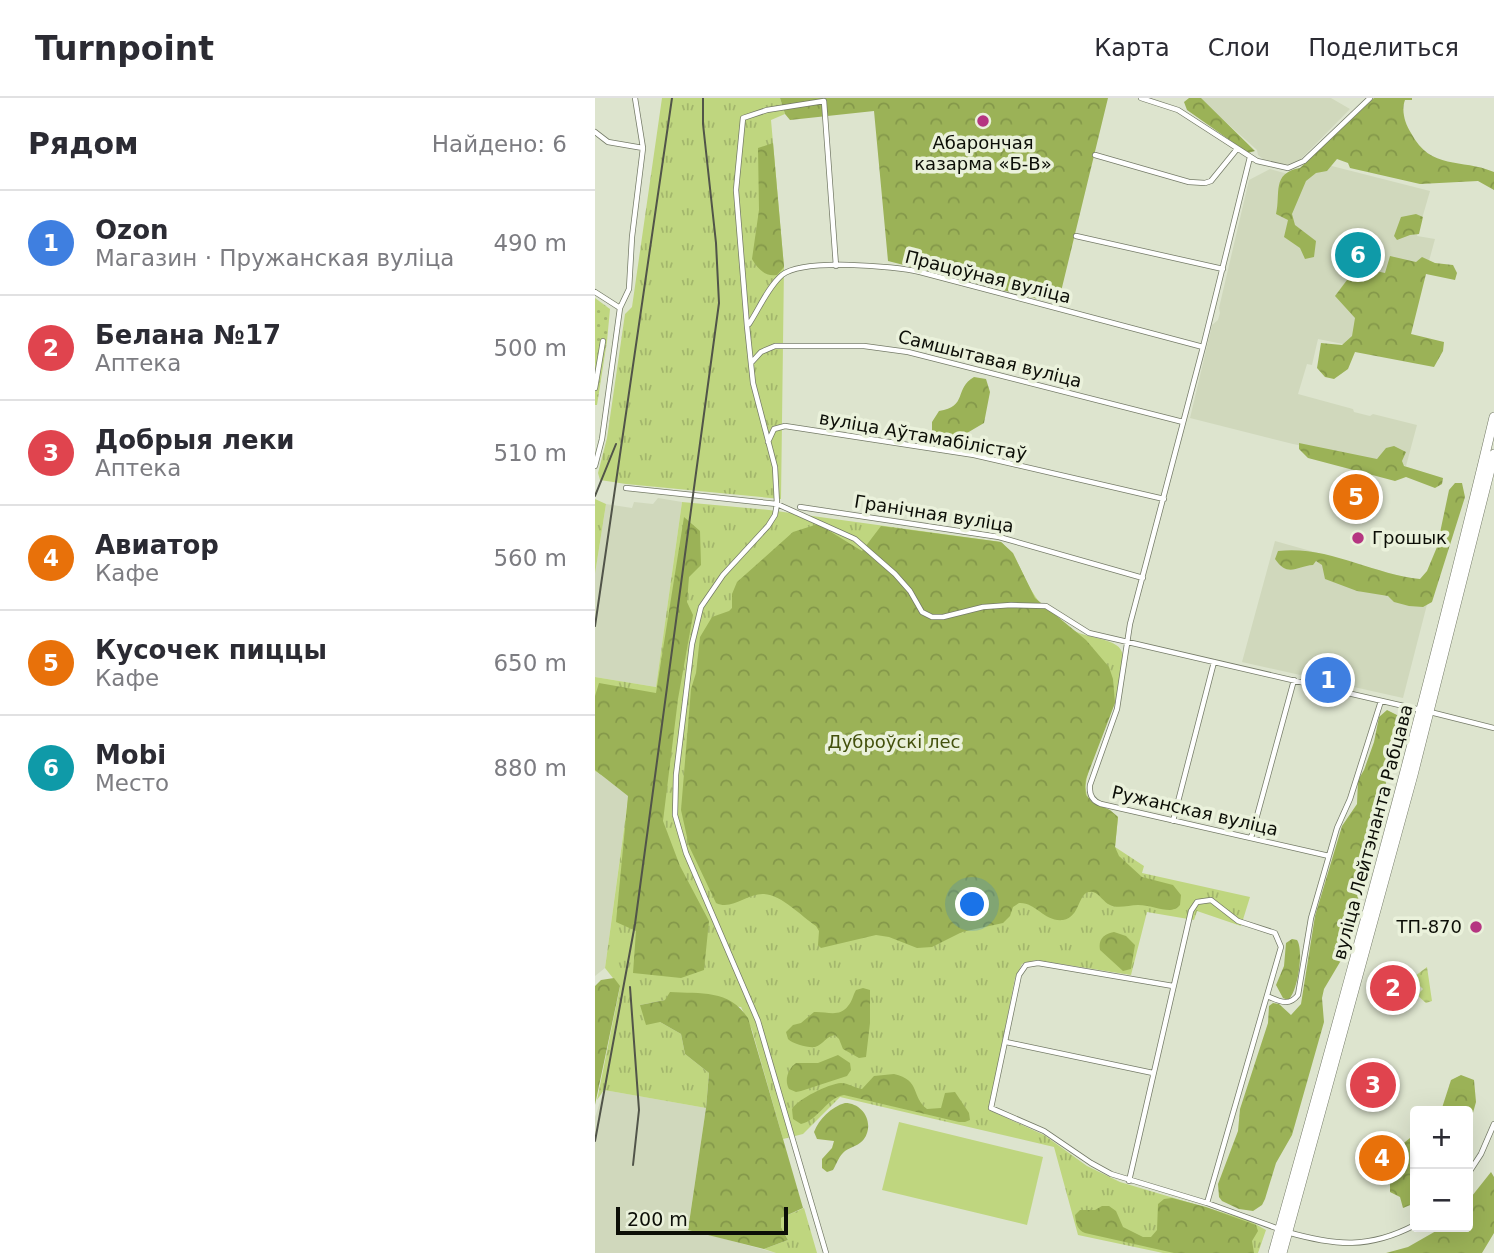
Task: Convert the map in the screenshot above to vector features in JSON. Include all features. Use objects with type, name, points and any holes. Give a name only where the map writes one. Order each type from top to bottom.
[{"type":"highway","name":"вуліца Лейтэнанта Рабцава","points":[[1282,1253],[1284,1230],[1333,1043],[1425,711],[1479,498],[1494,417]]},
{"type":"highway","name":"вуліца Лейтэнанта Рабцава","points":[[1479,498],[1494,454]]},
{"type":"highway","name":"вуліца Лейтэнанта Рабцава","points":[[1273,1253],[1284,1230]]},
{"type":"street","points":[[595,466],[602,439],[620,308],[629,289],[632,237],[643,148],[635,98]]},
{"type":"street","points":[[1141,98],[1178,110],[1250,157],[1281,167],[1299,165],[1370,98]]},
{"type":"street","points":[[826,1253],[761,1031],[686,853],[675,815],[676,775],[692,644],[701,607],[723,575],[768,526],[775,516],[777,504],[775,467],[753,383],[747,326],[736,190],[743,118],[767,110],[824,101],[836,266]]},
{"type":"street","points":[[595,132],[608,142],[643,148]]},
{"type":"street","points":[[1095,155],[1189,182],[1205,183],[1211,181],[1237,149]]},
{"type":"street","points":[[1127,642],[1250,157]]},
{"type":"street","points":[[1076,236],[1223,269]]},
{"type":"street","name":"Працоўная вуліца","points":[[747,326],[786,272],[801,268],[879,265],[910,270],[1203,347]]},
{"type":"street","points":[[595,292],[620,308]]},
{"type":"street","points":[[595,388],[603,341]]},
{"type":"street","name":"Самшытавая вуліца","points":[[751,363],[761,352],[775,346],[879,347],[1183,422]]},
{"type":"street","name":"вуліца Аўтамабілістаў","points":[[768,443],[774,429],[785,426],[974,455],[1164,499]]},
{"type":"street","points":[[626,488],[777,504],[855,539],[895,574],[927,616],[943,617],[983,607],[1011,604],[1046,606],[1089,633],[1494,728]]},
{"type":"street","name":"Гранічная вуліца","points":[[800,507],[999,537],[1143,578]]},
{"type":"street","name":"Ружанская вуліца","points":[[1127,642],[1117,709],[1090,785],[1090,793],[1097,803],[1329,856]]},
{"type":"street","points":[[1173,821],[1214,662]]},
{"type":"street","points":[[1251,838],[1294,680]]},
{"type":"street","points":[[1267,996],[1286,1003],[1298,995],[1311,918],[1339,821],[1350,799],[1381,701]]},
{"type":"street","points":[[1129,1181],[1191,911],[1196,902],[1211,900],[1238,921],[1266,929],[1277,936],[1281,947],[1207,1203]]},
{"type":"street","points":[[1173,986],[1038,963],[1026,965],[1019,975],[991,1108],[1033,1125],[1091,1163],[1129,1181],[1207,1203],[1284,1230],[1325,1241],[1359,1244],[1390,1237],[1410,1228]]},
{"type":"street","points":[[1006,1042],[1153,1073]]},
{"type":"street","points":[[1471,1169],[1494,1124]]},
{"type":"shaded area","points":[[1199,98],[1331,98],[1350,109],[1297,163],[1280,165],[1264,160],[1257,150]]},
{"type":"shaded area","points":[[1320,163],[1430,191],[1417,236],[1435,239],[1403,356],[1318,339],[1312,365],[1307,364],[1298,394],[1353,409],[1354,412],[1417,425],[1406,466],[1293,444],[1190,418],[1212,325],[1218,320],[1220,313],[1249,180],[1270,169],[1302,178]]},
{"type":"shaded area","points":[[658,498],[682,502],[656,687],[595,677],[595,574],[606,504],[632,508],[634,502],[653,504]]},
{"type":"shaded area","points":[[1275,541],[1432,585],[1403,698],[1242,662]]},
{"type":"shaded area","points":[[595,771],[629,791],[605,968],[595,976]]},
{"type":"shaded area","points":[[604,1090],[706,1108],[688,1229],[776,1253],[595,1253],[595,1117]]},
{"type":"green space","points":[[662,98],[780,98],[785,114],[771,120],[784,267],[781,499],[600,480],[598,473],[607,438],[625,314],[632,307]]},
{"type":"green space","points":[[780,98],[1108,98],[1058,304],[888,261],[874,111],[790,120]]},
{"type":"green space","points":[[1189,98],[1201,98],[1255,151],[1248,153],[1187,110],[1184,102]]},
{"type":"green space","points":[[1374,98],[1412,98],[1405,100],[1405,121],[1419,145],[1428,153],[1448,162],[1494,172],[1494,190],[1478,181],[1420,184],[1350,168],[1348,163],[1337,159],[1327,171],[1316,173],[1306,181],[1292,214],[1295,225],[1316,241],[1314,257],[1305,259],[1300,248],[1284,237],[1288,220],[1276,214],[1281,179],[1285,174],[1300,168]]},
{"type":"green space","points":[[773,143],[784,267],[777,275],[769,275],[762,272],[752,259],[759,210],[758,148]]},
{"type":"green space","points":[[1416,214],[1423,217],[1419,234],[1397,240],[1394,236],[1401,217]]},
{"type":"green space","points":[[1390,256],[1416,262],[1422,257],[1435,263],[1453,265],[1457,273],[1455,280],[1426,274],[1411,334],[1444,342],[1443,351],[1434,367],[1355,352],[1348,369],[1334,379],[1325,377],[1317,368],[1321,343],[1342,345],[1352,336],[1355,318],[1335,296],[1347,280],[1358,276],[1358,267],[1385,273]]},
{"type":"green space","points":[[595,298],[610,309],[597,405],[595,405]]},
{"type":"green space","points":[[974,377],[986,379],[990,392],[984,423],[960,434],[955,445],[940,443],[932,435],[932,422],[939,411],[954,406],[964,386]]},
{"type":"green space","points":[[1299,443],[1377,459],[1386,448],[1394,446],[1406,452],[1402,461],[1404,466],[1443,478],[1442,484],[1435,488],[1406,477],[1395,481],[1308,458],[1299,449]]},
{"type":"green space","points":[[1455,483],[1462,483],[1465,497],[1432,602],[1423,607],[1394,602],[1388,596],[1357,591],[1325,579],[1322,565],[1316,561],[1313,565],[1289,570],[1275,559],[1278,551],[1314,552],[1384,572],[1420,579],[1427,571],[1437,547],[1449,490]]},
{"type":"green space","points":[[595,499],[606,504],[595,574]]},
{"type":"green space","points":[[682,502],[769,510],[1001,542],[1046,609],[1076,632],[1114,643],[1119,647],[1123,669],[1112,709],[1089,770],[1086,786],[1088,797],[1094,804],[1118,817],[1115,847],[1144,866],[1142,873],[1250,897],[1241,926],[1197,911],[1194,920],[1147,912],[1131,975],[1036,960],[1022,964],[1015,978],[989,1110],[1044,1135],[1087,1166],[1120,1182],[1248,1220],[1266,1230],[1258,1253],[1163,1253],[1078,1235],[1054,1147],[840,1097],[803,1134],[783,1139],[752,1030],[741,1007],[665,1000],[640,1005],[660,1022],[681,1034],[685,1054],[709,1073],[706,1108],[604,1090],[597,1100],[620,987],[605,968],[629,792],[595,771],[595,677],[656,687]]},
{"type":"green space","points":[[684,517],[700,531],[701,565],[689,577],[687,602],[693,615],[678,699],[663,821],[680,866],[709,921],[704,970],[681,978],[633,973],[636,931],[616,922],[628,796],[595,770],[595,696],[599,683],[656,693]]},
{"type":"green space","name":"Дуброўскі лес","points":[[818,524],[862,551],[881,526],[1001,542],[1013,553],[1035,598],[1086,640],[1109,667],[1115,703],[1086,779],[1086,795],[1092,802],[1118,817],[1115,847],[1119,856],[1142,877],[1173,885],[1181,895],[1180,905],[1176,909],[1142,905],[1116,907],[1095,893],[1088,892],[1073,914],[1063,920],[1056,920],[1019,903],[1013,907],[1010,916],[1003,923],[962,932],[932,947],[917,948],[876,935],[821,948],[818,945],[819,931],[816,926],[771,895],[758,894],[728,905],[716,903],[689,846],[681,810],[691,689],[696,673],[700,637],[712,617],[732,608],[732,594],[737,582],[793,532]]},
{"type":"green space","points":[[1387,710],[1401,720],[1401,733],[1387,766],[1385,795],[1343,957],[1324,989],[1324,1022],[1292,1135],[1276,1163],[1262,1205],[1253,1211],[1239,1209],[1222,1201],[1218,1184],[1238,1131],[1240,1109],[1268,1023],[1269,1006],[1273,1003],[1279,1004],[1291,1015],[1301,1004],[1315,916],[1342,826],[1357,804],[1358,780],[1374,742],[1379,717]]},
{"type":"green space","points":[[1114,932],[1126,936],[1135,945],[1131,969],[1123,971],[1100,950],[1103,938]]},
{"type":"green space","points":[[1292,939],[1297,940],[1299,945],[1300,961],[1295,989],[1288,1000],[1283,998],[1276,985],[1284,966],[1286,943]]},
{"type":"green space","points":[[1427,967],[1432,1001],[1426,1003],[1417,995],[1423,989],[1414,980],[1415,976]]},
{"type":"green space","points":[[614,978],[620,986],[595,1105],[595,986],[601,980]]},
{"type":"green space","points":[[856,990],[870,990],[866,1057],[859,1058],[843,1049],[835,1035],[815,1047],[793,1043],[788,1039],[786,1032],[793,1025],[801,1023],[814,1012],[841,1012],[849,1004]]},
{"type":"green space","points":[[670,992],[703,993],[723,998],[732,1002],[748,1018],[803,1208],[781,1218],[781,1227],[788,1240],[764,1249],[688,1230],[709,1073],[685,1054],[681,1034],[660,1022],[646,1025],[640,1005],[665,1000]]},
{"type":"green space","points":[[838,1055],[850,1063],[851,1070],[847,1076],[801,1091],[789,1089],[788,1075],[796,1063],[818,1063]]},
{"type":"green space","points":[[894,1074],[908,1080],[927,1109],[941,1108],[945,1093],[955,1092],[969,1113],[970,1120],[959,1122],[844,1095],[832,1100],[807,1122],[801,1124],[793,1119],[792,1109],[795,1105],[821,1089],[841,1083],[862,1089],[874,1076]]},
{"type":"green space","points":[[1461,1075],[1474,1080],[1476,1102],[1473,1113],[1473,1106],[1443,1106],[1451,1080]]},
{"type":"green space","points":[[845,1103],[862,1110],[868,1121],[867,1133],[860,1143],[843,1153],[833,1170],[827,1172],[822,1168],[822,1159],[832,1148],[834,1141],[817,1139],[814,1132],[826,1114]]},
{"type":"green space","points":[[899,1122],[1043,1157],[1027,1225],[882,1190]]},
{"type":"green space","points":[[1410,1138],[1410,1205],[1403,1208],[1400,1197],[1390,1192],[1395,1150]]},
{"type":"green space","points":[[1491,1172],[1494,1177],[1494,1233],[1482,1253],[1386,1253],[1408,1247],[1434,1232],[1473,1232],[1473,1195]]},
{"type":"green space","points":[[1172,1198],[1256,1225],[1258,1231],[1252,1241],[1254,1253],[1174,1253],[1085,1233],[1076,1223],[1075,1215],[1080,1210],[1109,1206],[1116,1211],[1123,1227],[1143,1237],[1151,1237],[1157,1230],[1158,1204],[1164,1199]]},
{"type":"green space","points":[[804,1208],[817,1253],[776,1253],[764,1249],[788,1240],[781,1227],[781,1218]]},
{"type":"railway","points":[[595,626],[672,98]]},
{"type":"railway","points":[[595,1141],[635,924],[719,303],[703,98]]},
{"type":"railway","points":[[595,496],[616,444]]},
{"type":"railway","points":[[630,987],[639,1110],[633,1165]]},
{"type":"place","name":"Абарончая казарма «Б-В»","points":[[983,121]]},
{"type":"place","name":"Mobi","points":[[1358,255]]},
{"type":"place","name":"Кусочек пиццы","points":[[1356,497]]},
{"type":"place","name":"Грошык","points":[[1358,538]]},
{"type":"place","name":"Ozon","points":[[1328,680]]},
{"type":"place","name":"ТП-870","points":[[1476,927]]},
{"type":"place","name":"Белана №17","points":[[1393,988]]},
{"type":"place","name":"Добрыя леки","points":[[1373,1085]]},
{"type":"place","name":"Авиатор","points":[[1382,1158]]}]
